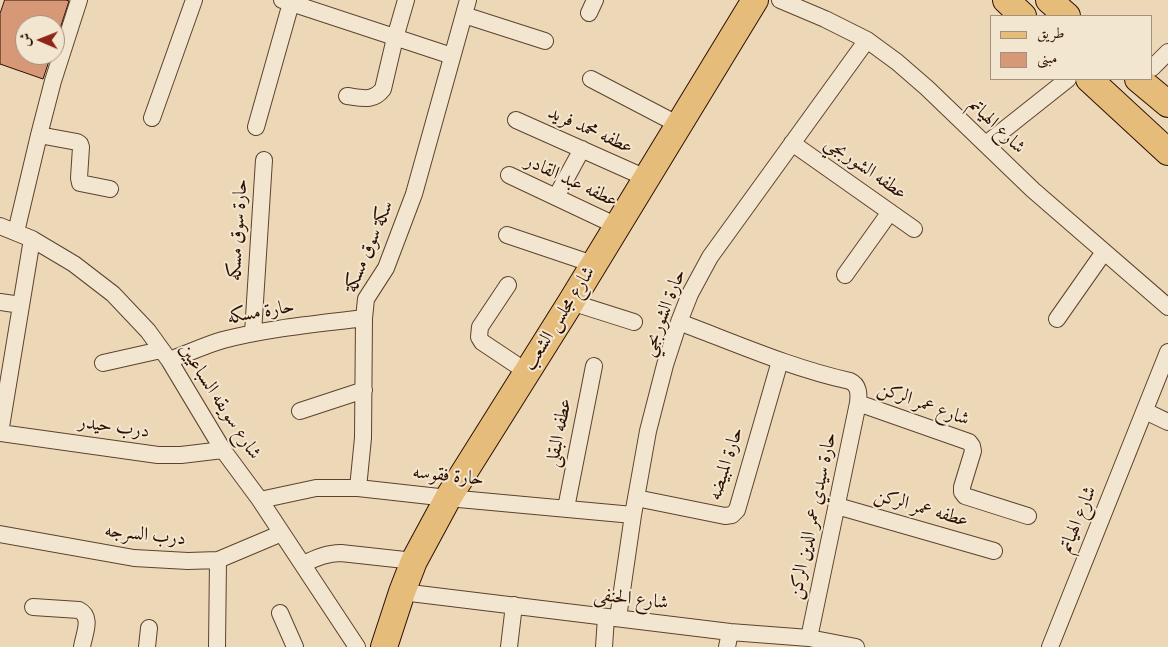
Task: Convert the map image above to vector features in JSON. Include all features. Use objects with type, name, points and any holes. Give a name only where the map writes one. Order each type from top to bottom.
[{"type":"main road","name":"شارع مجلس الشعب","points":[[384,647],[414,561],[448,498],[755,0]]},
{"type":"main road","points":[[1006,0],[1022,15]]},
{"type":"main road","points":[[1049,0],[1066,15]]},
{"type":"main road","points":[[1090,80],[1168,152]]},
{"type":"main road","points":[[1147,80],[1168,104]]},
{"type":"street","points":[[16,232],[52,81],[79,0]]},
{"type":"street","points":[[152,118],[194,0]]},
{"type":"street","points":[[347,96],[371,98],[379,95],[383,89],[406,0]]},
{"type":"street","name":"شارع الهياتم","points":[[780,0],[825,19],[867,40],[897,62],[927,88],[1033,190],[1168,307]]},
{"type":"street","points":[[256,127],[286,2],[452,56]]},
{"type":"street","points":[[466,8],[546,41]]},
{"type":"street","name":"سكة سوق مسكة","points":[[358,488],[363,438],[364,318],[366,299],[386,268],[414,194],[466,8]]},
{"type":"street","name":"حارة الشوربجي","points":[[604,647],[612,618],[633,515],[648,431],[665,365],[690,294],[710,257],[867,40]]},
{"type":"street","points":[[1153,66],[1168,52]]},
{"type":"street","points":[[591,79],[679,125]]},
{"type":"street","points":[[986,144],[1067,80]]},
{"type":"street","name":"عطفه محمد فريد","points":[[516,120],[646,178]]},
{"type":"street","points":[[39,135],[80,144],[80,184],[110,189]]},
{"type":"street","name":"عطفه الشوربجي","points":[[792,143],[914,229]]},
{"type":"street","points":[[556,197],[582,149]]},
{"type":"street","name":"حارة سوق مسكه","points":[[252,334],[264,160]]},
{"type":"street","name":"عطفه عبد القادر","points":[[508,175],[617,226]]},
{"type":"street","points":[[845,275],[890,212]]},
{"type":"street","name":"شارع سويقه السباعيين","points":[[0,226],[32,238],[74,264],[113,294],[148,331],[165,355],[223,450],[260,500],[357,647]]},
{"type":"street","points":[[507,235],[593,264]]},
{"type":"street","points":[[0,433],[32,238]]},
{"type":"street","points":[[1057,319],[1104,252]]},
{"type":"street","points":[[508,285],[480,328],[478,337],[482,342],[527,372]]},
{"type":"street","points":[[0,302],[21,305]]},
{"type":"street","points":[[570,302],[634,322]]},
{"type":"street","name":"حارة مسكه","points":[[103,363],[165,355],[252,334],[364,318]]},
{"type":"street","name":"شارع عمر الركن","points":[[679,322],[806,370],[850,381],[858,388],[858,403],[969,442],[973,451],[962,487],[962,492],[965,496],[1028,516]]},
{"type":"street","name":"شارع الهياتم","points":[[1050,647],[1168,352]]},
{"type":"street","name":"حارة المبيضه","points":[[636,498],[725,516],[732,515],[737,510],[780,361]]},
{"type":"street","name":"عطفه البقلى","points":[[566,508],[594,366]]},
{"type":"street","points":[[300,411],[364,390]]},
{"type":"street","name":"حارة سيدي عمر الدين الركن","points":[[809,638],[858,403]]},
{"type":"street","points":[[1144,410],[1168,422]]},
{"type":"street","name":"درب حيدر","points":[[0,433],[158,455],[181,455],[223,450]]},
{"type":"street","name":"حارة فقوسه","points":[[260,500],[316,488],[358,488],[633,515]]},
{"type":"street","name":"عطفه عمر الركن","points":[[836,506],[994,551]]},
{"type":"street","name":"درب السرجه","points":[[0,534],[134,558],[188,561],[218,560],[282,533]]},
{"type":"street","points":[[302,564],[331,553],[414,561]]},
{"type":"street","points":[[217,647],[218,560]]},
{"type":"street","name":"شارع الحنفى","points":[[402,592],[612,618],[729,640],[783,642],[809,638],[856,647]]},
{"type":"street","points":[[509,647],[514,605]]},
{"type":"street","points":[[33,607],[79,610],[84,613],[88,620],[82,647]]},
{"type":"street","points":[[280,613],[295,647]]},
{"type":"street","points":[[147,647],[149,628]]},
{"type":"building","points":[[5,0],[69,1],[64,15],[15,15],[15,65],[48,65],[43,79],[0,64],[0,14]]}]
